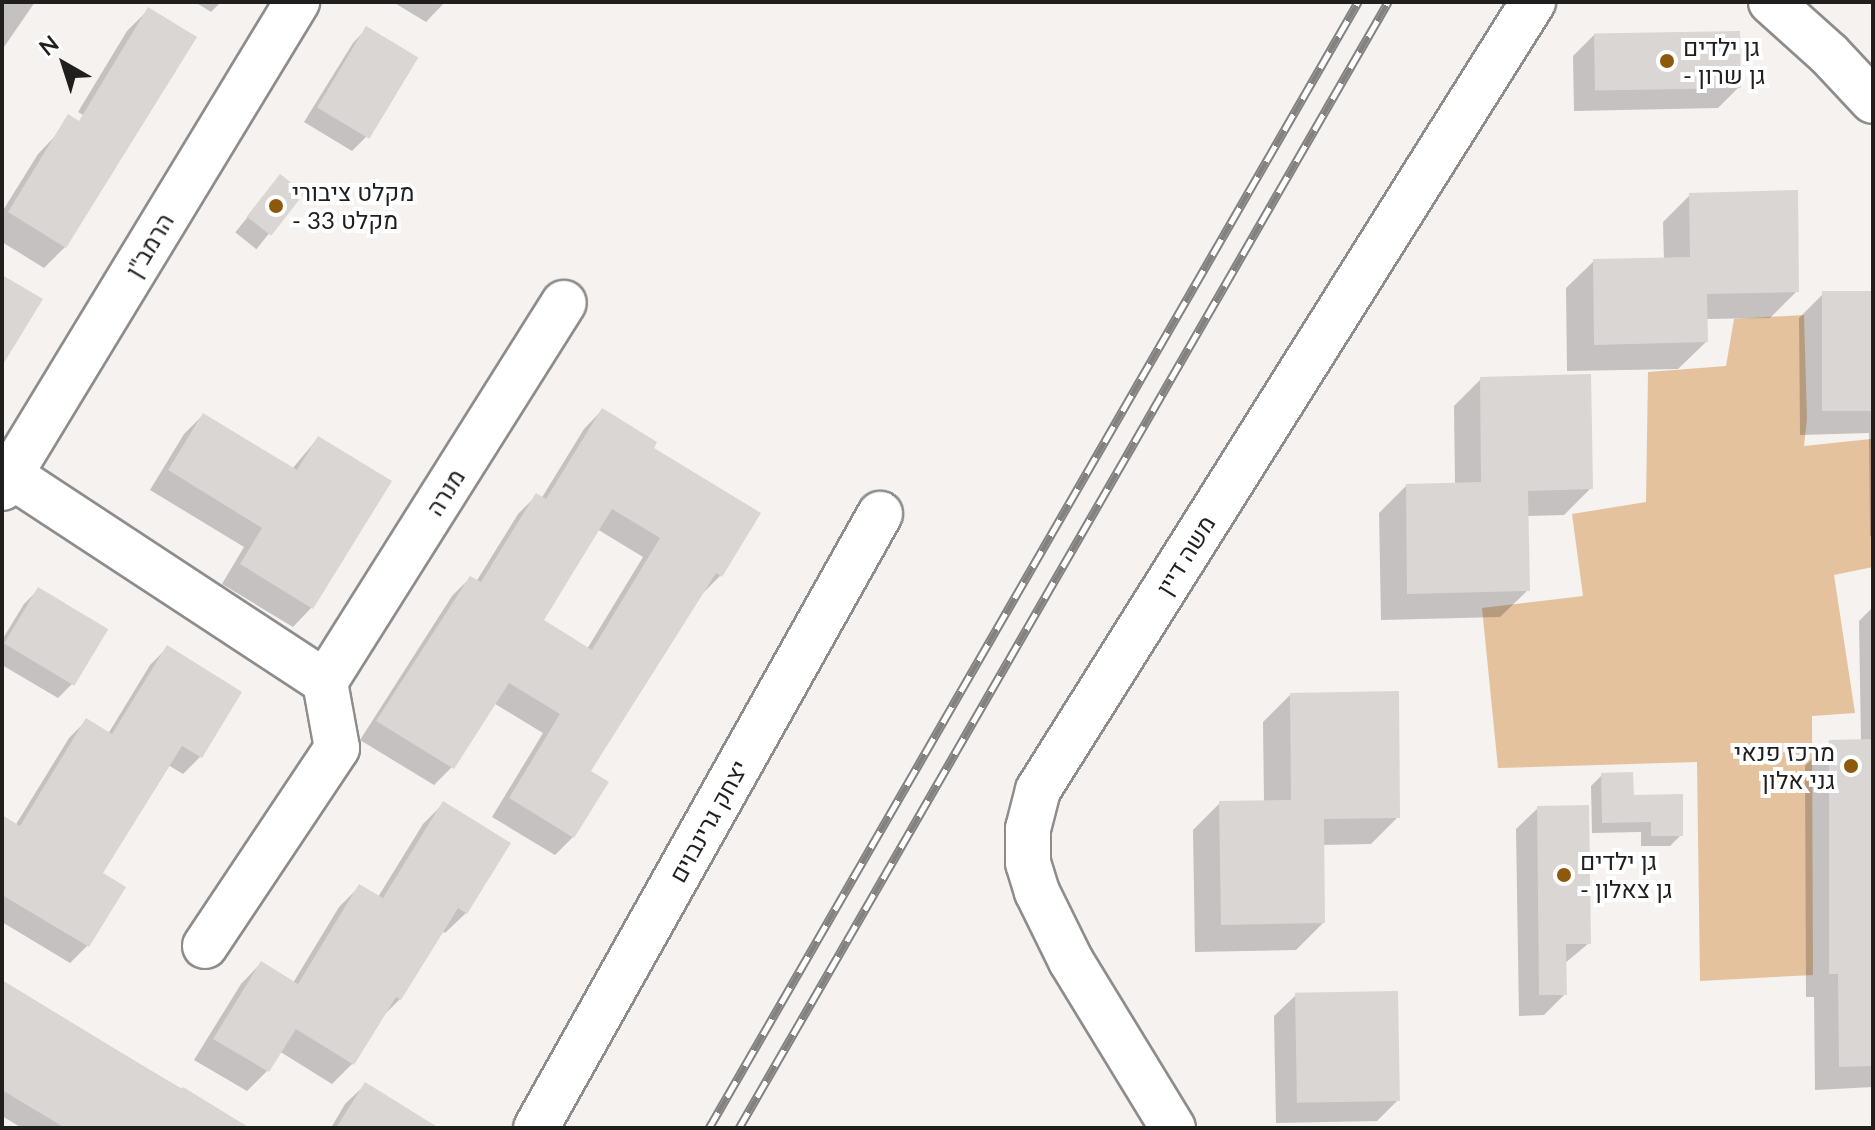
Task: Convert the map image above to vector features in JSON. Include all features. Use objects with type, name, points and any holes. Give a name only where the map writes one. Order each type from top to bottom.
[{"type":"street","name":"הרמב\"ן","points":[[6,482],[297,2]]},
{"type":"street","name":"משה דיין","points":[[1173,1128],[1071,961],[1037,892],[1028,863],[1028,829],[1038,790],[1533,2]]},
{"type":"street","points":[[1771,2],[1829,54],[1873,101]]},
{"type":"street","name":"מנרה","points":[[325,682],[564,303]]},
{"type":"street","points":[[6,482],[325,682],[337,748],[205,946]]},
{"type":"street","name":"יצחק גרינבוים","points":[[536,1128],[880,514]]},
{"type":"shaded area","points":[[1804,315],[1807,419],[1804,446],[1871,439],[1873,567],[1834,575],[1855,713],[1812,716],[1813,975],[1700,981],[1697,762],[1498,768],[1482,608],[1583,596],[1572,514],[1646,502],[1648,372],[1726,366],[1734,319]]},
{"type":"building","points":[[148,7],[197,37],[66,248],[8,212],[68,114],[79,121]]},
{"type":"building","points":[[366,26],[418,57],[369,139],[317,107]]},
{"type":"building","name":"גן ילדים - גן שרון","points":[[1740,31],[1741,88],[1595,91],[1594,34]]},
{"type":"building","name":"מקלט ציבורי - מקלט 33","points":[[280,174],[304,193],[271,236],[247,217]]},
{"type":"building","points":[[1798,190],[1799,292],[1707,294],[1708,342],[1594,345],[1593,259],[1690,257],[1689,193]]},
{"type":"building","points":[[2,275],[43,299],[2,366]]},
{"type":"building","points":[[1822,291],[1873,291],[1873,411],[1822,411]]},
{"type":"building","points":[[1591,374],[1593,489],[1528,491],[1530,591],[1407,594],[1406,484],[1481,482],[1480,377]]},
{"type":"building","points":[[602,408],[657,442],[654,448],[761,513],[722,577],[716,573],[591,771],[609,782],[574,838],[509,798],[560,714],[509,683],[454,769],[376,721],[470,576],[481,582],[536,493],[546,499]],"holes":[[[612,509],[660,538],[592,650],[544,620]]]},
{"type":"building","points":[[203,413],[297,470],[318,436],[392,481],[313,609],[240,564],[262,528],[168,470]]},
{"type":"building","points":[[38,587],[108,629],[74,686],[4,644]]},
{"type":"building","points":[[167,645],[242,692],[202,758],[182,746],[103,873],[126,887],[89,947],[2,895],[2,815],[20,826],[86,718],[112,734]]},
{"type":"building","points":[[1399,691],[1400,818],[1324,819],[1325,923],[1221,925],[1219,801],[1291,800],[1290,693]]},
{"type":"building","points":[[1873,739],[1872,1066],[1839,1067],[1838,974],[1829,974],[1829,740]]},
{"type":"building","points":[[1633,772],[1634,795],[1683,794],[1683,836],[1651,836],[1651,822],[1602,823],[1601,773]]},
{"type":"building","points":[[443,801],[511,843],[467,914],[458,908],[401,1000],[396,997],[354,1065],[296,1029],[269,1072],[213,1039],[261,961],[298,984],[359,884],[383,898]]},
{"type":"building","name":"גן ילדים - גן צאלון","points":[[1589,805],[1591,944],[1566,944],[1567,995],[1539,995],[1537,806]]},
{"type":"building","points":[[2,980],[250,1128],[65,1128],[2,1090]]},
{"type":"building","points":[[1398,991],[1400,1101],[1297,1103],[1295,993]]},
{"type":"building","points":[[365,1082],[439,1128],[336,1128]]},
{"type":"railway","points":[[709,1128],[1358,2]]},
{"type":"railway","points":[[739,1128],[1388,2]]},
{"type":"place","name":"גן ילדים - גן שרון","points":[[1667,61]]},
{"type":"place","name":"מקלט ציבורי - מקלט 33","points":[[276,206]]},
{"type":"place","name":"מרכז פנאי גני אלון","points":[[1851,766]]},
{"type":"place","name":"גן ילדים - גן צאלון","points":[[1564,875]]}]
